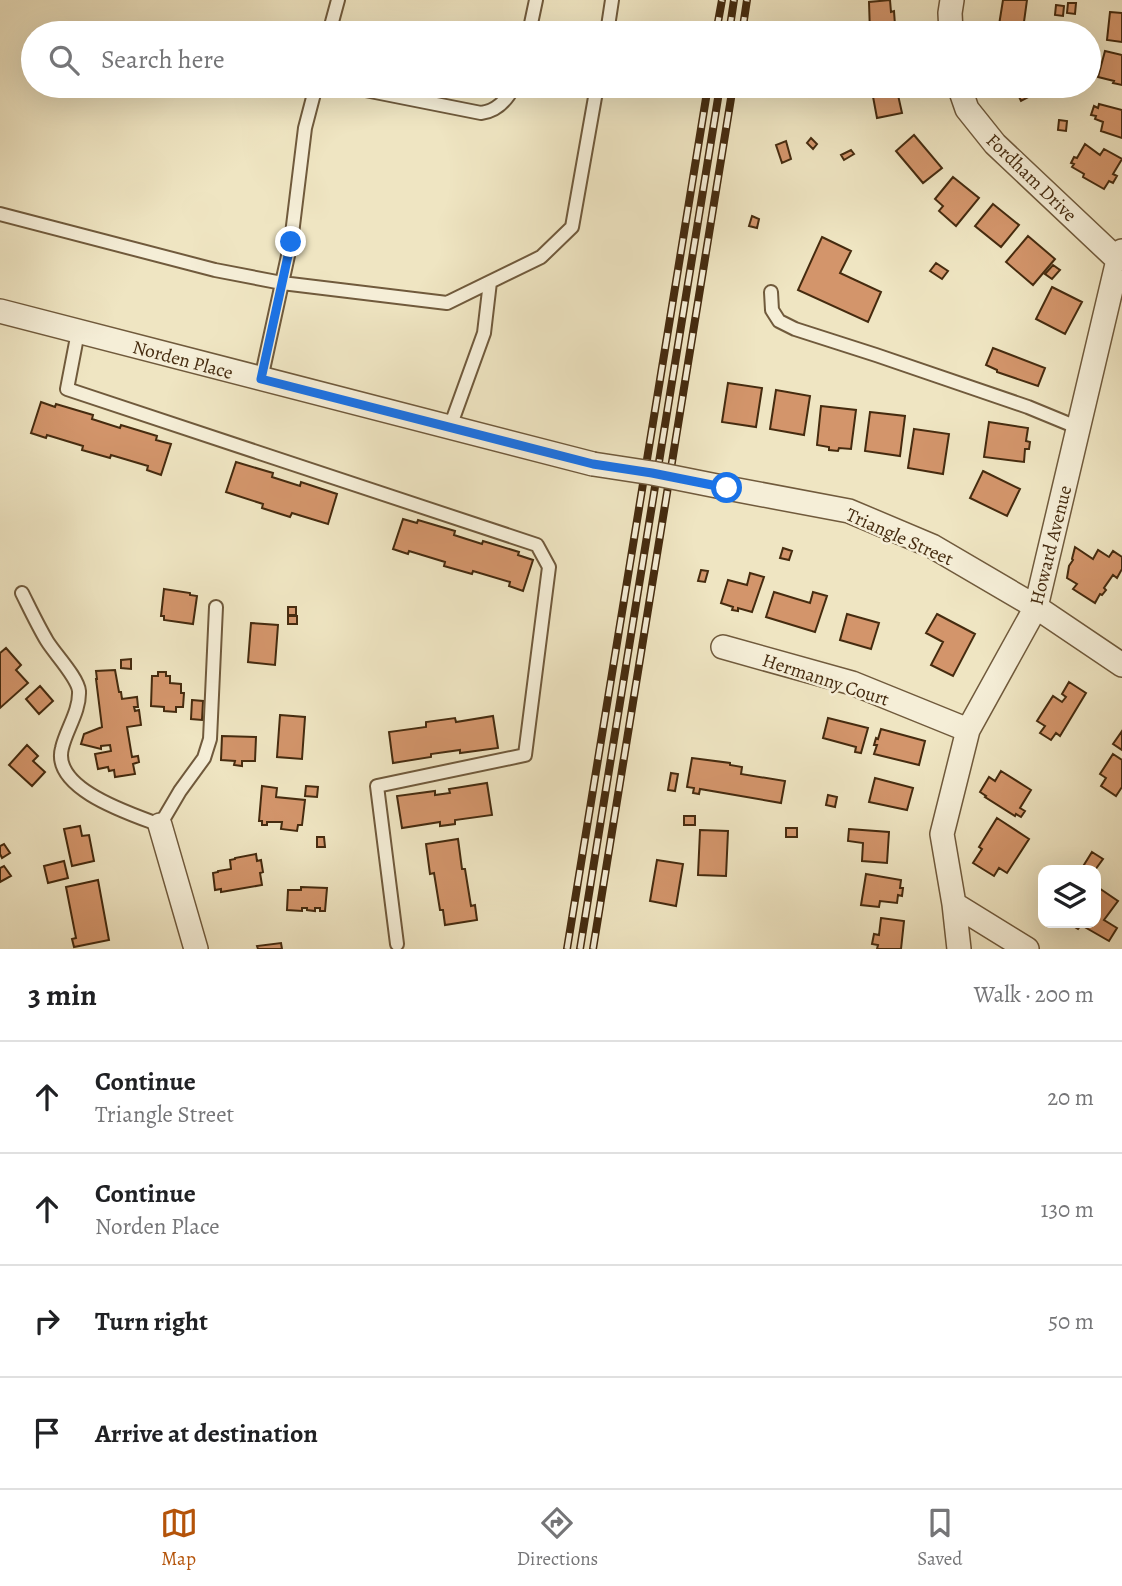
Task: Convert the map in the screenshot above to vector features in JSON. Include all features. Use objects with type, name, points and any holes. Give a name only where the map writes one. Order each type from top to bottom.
[{"type":"street","points":[[950,21],[952,0]]},
{"type":"street","name":"Fordham Drive","points":[[963,98],[967,109],[995,144],[1120,256]]},
{"type":"street","name":"Howard Avenue","points":[[960,949],[942,834],[968,730],[1036,607],[1120,256]]},
{"type":"street","name":"Norden Place","points":[[0,312],[593,464],[652,473]]},
{"type":"street","name":"Triangle Street","points":[[652,473],[849,511],[932,546],[1036,607],[1122,665]]},
{"type":"street","name":"Hermanny Court","points":[[723,647],[852,683],[968,730]]},
{"type":"street","points":[[160,825],[195,949]]},
{"type":"street","points":[[954,904],[1027,949]]},
{"type":"lane","points":[[332,21],[338,0]]},
{"type":"lane","points":[[531,21],[536,0]]},
{"type":"lane","points":[[609,21],[612,0]]},
{"type":"lane","points":[[261,379],[291,242],[305,128],[313,98]]},
{"type":"lane","points":[[405,98],[481,113],[491,112],[505,98]]},
{"type":"lane","points":[[0,214],[215,270],[282,283],[447,303],[541,257],[572,227],[595,98]]},
{"type":"lane","points":[[450,427],[484,333],[490,282]]},
{"type":"lane","points":[[771,292],[772,310],[779,321],[795,329],[1028,407],[1079,428]]},
{"type":"lane","points":[[78,332],[67,389],[537,545],[549,567],[525,755],[377,786],[397,944]]},
{"type":"lane","points":[[22,593],[46,639],[74,679],[79,691],[74,715],[60,752],[61,765],[69,778],[97,798],[126,813],[160,825],[204,758],[210,739],[216,607]]},
{"type":"building","points":[[890,0],[895,21],[870,21],[869,2]]},
{"type":"building","points":[[1003,0],[1027,0],[1024,21],[1000,21]]},
{"type":"building","points":[[1068,3],[1076,3],[1075,14],[1067,13]]},
{"type":"building","points":[[1056,5],[1064,6],[1063,16],[1055,15]]},
{"type":"building","points":[[1110,12],[1122,13],[1122,42],[1107,40]]},
{"type":"building","points":[[1105,51],[1122,55],[1122,85],[1101,78]]},
{"type":"building","points":[[873,98],[899,98],[902,113],[877,118]]},
{"type":"building","points":[[1099,104],[1122,110],[1122,138],[1101,131],[1103,122],[1091,115],[1094,106],[1098,108]]},
{"type":"building","points":[[1059,120],[1067,121],[1066,131],[1058,130]]},
{"type":"building","points":[[914,135],[942,168],[923,183],[896,151]]},
{"type":"building","points":[[811,138],[817,144],[813,149],[807,143]]},
{"type":"building","points":[[786,141],[791,159],[782,163],[776,145]]},
{"type":"building","points":[[1085,144],[1100,155],[1104,149],[1122,159],[1113,174],[1117,176],[1113,183],[1109,181],[1104,189],[1072,167],[1074,157],[1077,158]]},
{"type":"building","points":[[851,150],[854,154],[844,160],[841,155]]},
{"type":"building","points":[[953,177],[979,198],[956,226],[939,211],[943,206],[935,199]]},
{"type":"building","points":[[993,204],[1019,225],[1001,247],[975,226]]},
{"type":"building","points":[[752,216],[759,219],[757,228],[749,226]]},
{"type":"building","points":[[1028,236],[1055,259],[1033,285],[1006,262]]},
{"type":"building","points":[[822,237],[851,251],[840,273],[881,292],[868,322],[798,290]]},
{"type":"building","points":[[936,263],[948,271],[942,279],[930,271]]},
{"type":"building","points":[[1053,265],[1060,270],[1052,279],[1045,274]]},
{"type":"building","points":[[1052,287],[1082,302],[1065,334],[1036,319]]},
{"type":"building","points":[[993,348],[1045,368],[1038,386],[997,372],[986,365]]},
{"type":"building","points":[[728,383],[762,388],[756,427],[722,422]]},
{"type":"building","points":[[776,390],[810,396],[804,435],[770,429]]},
{"type":"building","points":[[41,402],[93,415],[92,419],[157,436],[156,440],[171,444],[161,475],[147,470],[148,466],[111,455],[110,458],[82,450],[83,446],[31,433]]},
{"type":"building","points":[[821,406],[856,410],[851,449],[829,450],[829,447],[817,445]]},
{"type":"building","points":[[870,412],[905,416],[900,456],[865,451]]},
{"type":"building","points":[[989,422],[1028,428],[1026,441],[1030,442],[1029,449],[1025,449],[1024,462],[984,457]]},
{"type":"building","points":[[914,429],[949,434],[943,474],[908,468]]},
{"type":"building","points":[[236,462],[273,473],[272,477],[300,486],[301,482],[337,494],[328,524],[292,513],[290,517],[262,508],[263,504],[226,492]]},
{"type":"building","points":[[983,471],[1020,489],[1007,516],[970,498]]},
{"type":"building","points":[[403,519],[417,523],[418,520],[455,531],[454,535],[519,552],[518,555],[533,560],[523,591],[509,586],[510,582],[473,571],[472,574],[444,566],[445,562],[393,549]]},
{"type":"building","points":[[1075,547],[1093,559],[1098,550],[1109,557],[1113,551],[1122,557],[1122,569],[1117,578],[1113,575],[1104,588],[1106,590],[1095,603],[1073,589],[1077,584],[1067,578]]},
{"type":"building","points":[[783,548],[792,551],[789,560],[780,558]]},
{"type":"building","points":[[701,570],[708,571],[705,582],[698,581]]},
{"type":"building","points":[[750,573],[764,577],[752,612],[738,608],[738,611],[732,610],[733,607],[721,603],[728,580],[747,585]]},
{"type":"building","points":[[164,589],[197,596],[193,624],[164,620],[164,616],[161,616]]},
{"type":"building","points":[[774,592],[810,603],[813,592],[827,596],[815,632],[766,617]]},
{"type":"building","points":[[288,607],[296,607],[296,615],[288,615]]},
{"type":"building","points":[[847,614],[879,623],[871,649],[840,640]]},
{"type":"building","points":[[937,614],[975,634],[953,676],[931,665],[943,642],[926,633]]},
{"type":"building","points":[[288,616],[297,616],[297,624],[288,624]]},
{"type":"building","points":[[251,623],[278,625],[275,665],[248,662]]},
{"type":"building","points":[[6,648],[21,665],[16,670],[28,683],[0,708],[0,653]]},
{"type":"building","points":[[131,659],[131,669],[121,668],[121,660]]},
{"type":"building","points":[[115,670],[122,699],[137,697],[138,707],[134,707],[135,711],[139,710],[141,725],[127,727],[132,757],[138,756],[139,762],[133,764],[135,774],[115,777],[114,770],[109,771],[108,767],[98,769],[95,754],[111,751],[110,745],[101,746],[101,749],[81,744],[84,734],[102,727],[96,671]]},
{"type":"building","points":[[158,672],[166,672],[166,676],[170,676],[170,683],[181,684],[181,693],[184,693],[183,707],[176,707],[176,712],[151,706],[152,676],[158,676]]},
{"type":"building","points":[[1069,682],[1086,693],[1060,736],[1056,733],[1051,740],[1040,733],[1045,726],[1037,721],[1053,696],[1062,702],[1066,697],[1062,694]]},
{"type":"building","points":[[40,686],[53,701],[39,714],[26,699]]},
{"type":"building","points":[[192,700],[203,701],[202,720],[191,719]]},
{"type":"building","points":[[280,715],[305,717],[302,759],[277,757]]},
{"type":"building","points":[[493,716],[498,748],[431,754],[431,757],[393,763],[389,732],[426,727],[426,722],[455,718],[456,722]]},
{"type":"building","points":[[828,718],[868,728],[861,753],[855,752],[856,747],[823,738]]},
{"type":"building","points":[[881,729],[925,741],[919,765],[874,754],[877,745],[874,745]]},
{"type":"building","points":[[1122,731],[1122,750],[1113,744]]},
{"type":"building","points":[[222,736],[256,737],[255,761],[242,761],[242,766],[234,765],[235,761],[221,760]]},
{"type":"building","points":[[27,745],[38,756],[33,761],[45,772],[32,786],[9,765]]},
{"type":"building","points":[[1113,754],[1122,760],[1122,787],[1116,796],[1101,786],[1106,778],[1100,774]]},
{"type":"building","points":[[692,758],[730,763],[742,767],[741,774],[785,781],[781,803],[700,789],[699,794],[693,793],[694,788],[687,787]]},
{"type":"building","points":[[1001,771],[1031,790],[1020,808],[1025,811],[1021,817],[1016,814],[1015,816],[980,792],[989,777],[995,781]]},
{"type":"building","points":[[671,773],[678,774],[675,791],[668,790]]},
{"type":"building","points":[[875,778],[913,788],[907,810],[869,802]]},
{"type":"building","points":[[487,783],[492,815],[455,820],[455,824],[440,826],[440,822],[402,828],[397,796],[435,791],[435,795],[450,793],[449,789]]},
{"type":"building","points":[[262,786],[277,788],[276,797],[305,800],[302,825],[298,825],[297,831],[281,829],[282,822],[267,822],[267,825],[262,825],[262,821],[259,821]]},
{"type":"building","points":[[306,786],[318,787],[317,797],[305,796]]},
{"type":"building","points":[[828,795],[837,797],[835,807],[826,805]]},
{"type":"building","points":[[684,816],[695,816],[695,825],[684,825]]},
{"type":"building","points":[[997,818],[1029,839],[1007,873],[999,868],[994,876],[973,863],[982,849],[979,847]]},
{"type":"building","points":[[80,826],[82,836],[89,835],[94,861],[72,866],[64,829]]},
{"type":"building","points":[[786,828],[797,828],[797,837],[786,837]]},
{"type":"building","points":[[849,829],[889,832],[887,863],[862,861],[863,843],[848,841]]},
{"type":"building","points":[[700,830],[728,831],[726,876],[698,875]]},
{"type":"building","points":[[317,837],[324,837],[325,847],[317,847]]},
{"type":"building","points":[[458,839],[462,869],[465,869],[471,906],[475,905],[477,920],[445,925],[434,873],[430,874],[426,844]]},
{"type":"building","points":[[4,844],[10,853],[2,858],[0,846]]},
{"type":"building","points":[[1092,852],[1103,859],[1099,865],[1084,865]]},
{"type":"building","points":[[256,854],[257,861],[261,860],[262,885],[221,892],[221,889],[215,890],[213,873],[231,869],[230,860]]},
{"type":"building","points":[[657,860],[683,864],[676,906],[650,901]]},
{"type":"building","points":[[64,861],[68,878],[48,883],[44,866]]},
{"type":"building","points":[[4,866],[11,876],[0,882],[0,868]]},
{"type":"building","points":[[866,874],[901,880],[902,896],[898,895],[897,903],[880,901],[879,907],[861,905]]},
{"type":"building","points":[[98,880],[109,940],[74,947],[72,939],[76,938],[66,887]]},
{"type":"building","points":[[301,887],[327,888],[325,911],[320,911],[320,908],[315,908],[315,911],[307,908],[302,908],[302,911],[287,910],[288,890],[301,890]]},
{"type":"building","points":[[1101,889],[1118,901],[1104,920],[1117,928],[1109,941],[1086,928],[1101,928]]},
{"type":"building","points":[[881,918],[904,921],[901,949],[877,949],[878,945],[872,944],[874,934],[879,935]]},
{"type":"building","points":[[281,943],[282,949],[258,949],[257,946]]},
{"type":"railway","points":[[718,21],[722,0]]},
{"type":"railway","points":[[731,21],[734,0]]},
{"type":"railway","points":[[744,21],[747,0]]},
{"type":"railway","points":[[567,949],[706,98]]},
{"type":"railway","points":[[580,949],[718,98]]},
{"type":"railway","points":[[593,949],[731,98]]},
{"type":"route","points":[[291,242],[261,379],[593,464],[727,488]]}]
